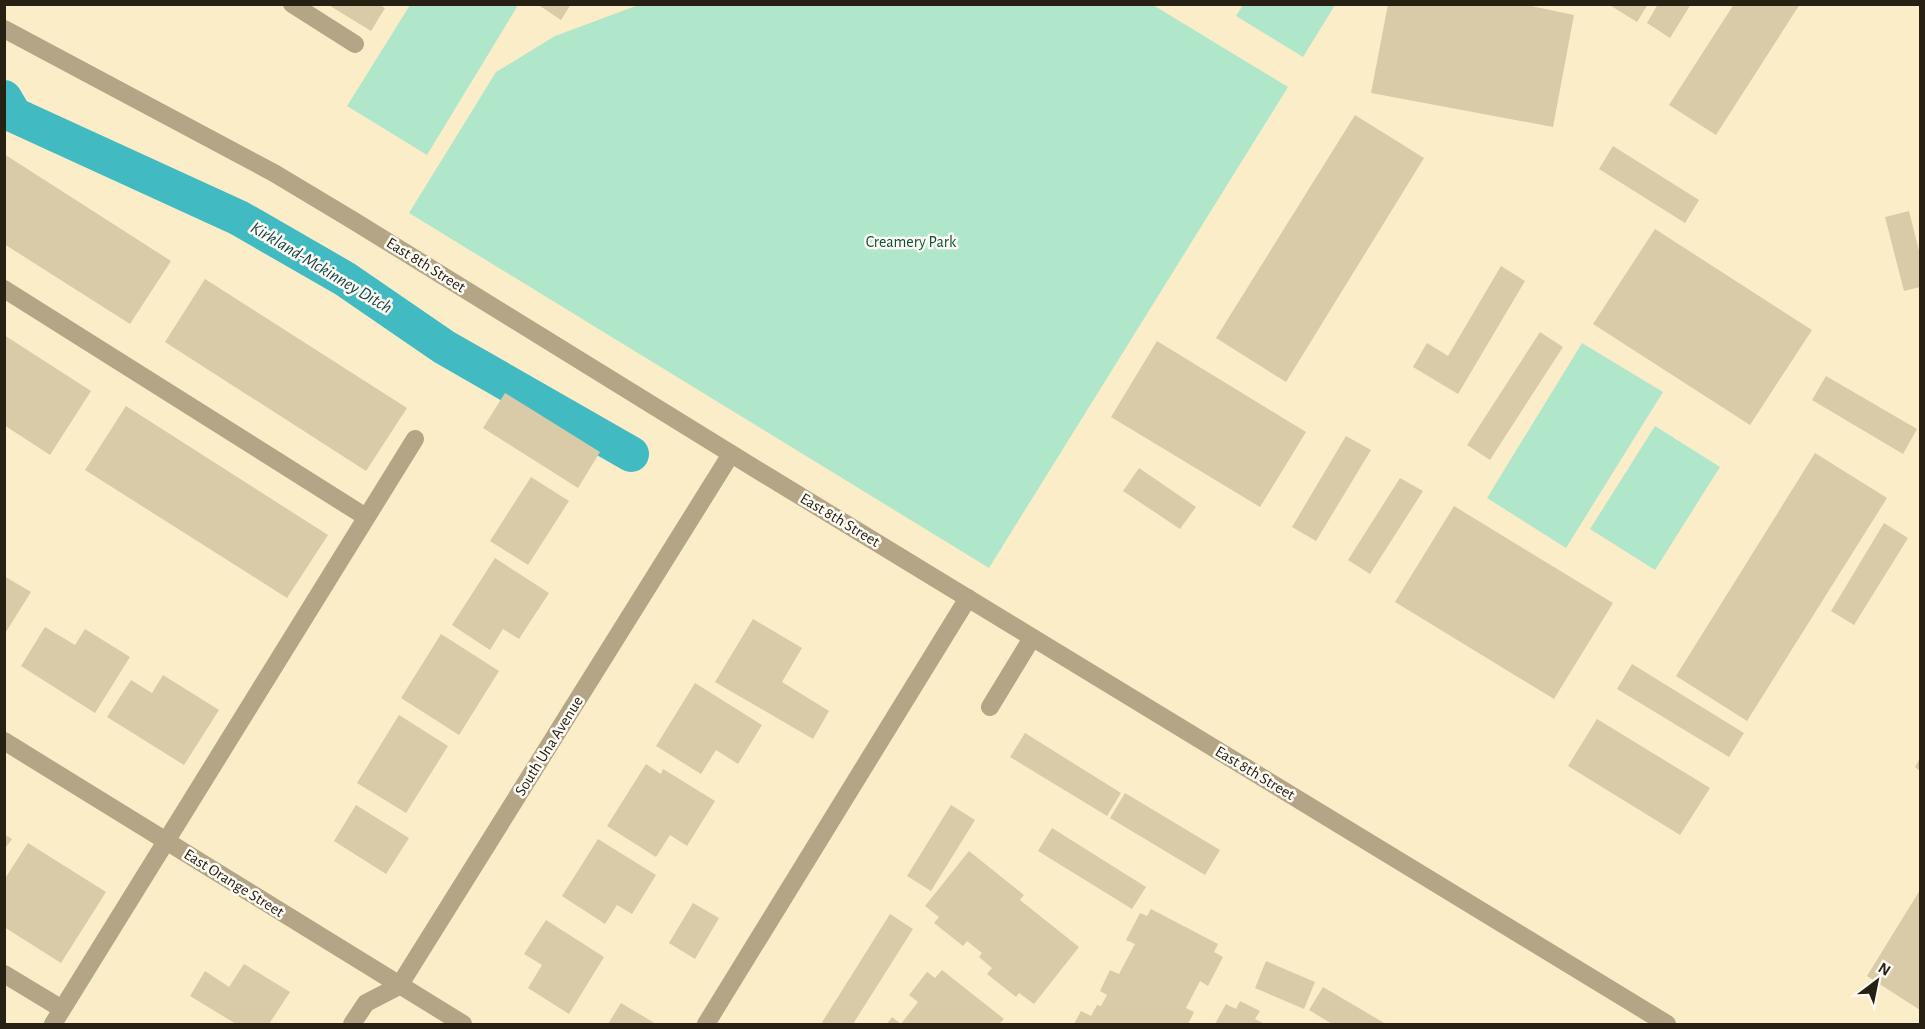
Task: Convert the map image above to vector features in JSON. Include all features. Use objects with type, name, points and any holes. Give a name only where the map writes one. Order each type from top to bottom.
[{"type":"street","points":[[292,4],[355,44]]},
{"type":"street","name":"East 8th Street","points":[[4,29],[284,179],[1658,1022]]},
{"type":"street","points":[[4,289],[366,517]]},
{"type":"street","points":[[4,974],[57,1017],[415,439]]},
{"type":"street","name":"South Una Avenue","points":[[399,986],[731,454]]},
{"type":"street","points":[[706,1024],[968,598]]},
{"type":"street","points":[[990,707],[1032,638]]},
{"type":"street","name":"East Orange Street","points":[[4,741],[463,1024]]},
{"type":"street","points":[[352,1024],[366,1003],[399,986]]},
{"type":"green space","points":[[512,4],[517,7],[427,155],[347,106],[410,5]]},
{"type":"green space","name":"Creamery Park","points":[[641,4],[1153,5],[1288,87],[989,568],[409,213],[496,72],[555,36]]},
{"type":"green space","points":[[1243,5],[1335,5],[1303,57],[1236,16]]},
{"type":"green space","points":[[1582,343],[1663,392],[1566,548],[1487,498]]},
{"type":"green space","points":[[1655,426],[1720,467],[1655,570],[1590,529]]},
{"type":"building","points":[[327,4],[378,4],[385,8],[371,31]]},
{"type":"building","points":[[537,4],[571,4],[561,20]]},
{"type":"building","points":[[1388,4],[1521,4],[1574,15],[1553,127],[1371,93]]},
{"type":"building","points":[[1608,4],[1648,4],[1637,22]]},
{"type":"building","points":[[1658,4],[1691,4],[1670,38],[1647,23]]},
{"type":"building","points":[[1734,4],[1800,4],[1716,135],[1669,105]]},
{"type":"building","points":[[1355,115],[1424,158],[1286,382],[1216,338]]},
{"type":"building","points":[[1613,146],[1699,200],[1685,223],[1599,169]]},
{"type":"building","points":[[4,154],[171,261],[130,324],[4,244]]},
{"type":"building","points":[[1909,211],[1920,255],[1920,287],[1904,291],[1885,217]]},
{"type":"building","points":[[1655,229],[1812,330],[1750,425],[1593,324]]},
{"type":"building","points":[[1501,266],[1525,281],[1458,394],[1413,367],[1427,343],[1448,356]]},
{"type":"building","points":[[205,279],[407,408],[366,471],[165,342]]},
{"type":"building","points":[[1540,332],[1563,347],[1490,460],[1467,445]]},
{"type":"building","points":[[4,335],[91,391],[50,455],[4,425]]},
{"type":"building","points":[[1157,341],[1306,432],[1260,507],[1111,417]]},
{"type":"building","points":[[1826,376],[1917,429],[1903,454],[1812,400]]},
{"type":"building","points":[[505,393],[600,452],[578,488],[483,428]]},
{"type":"building","points":[[126,406],[328,535],[287,598],[85,470]]},
{"type":"building","points":[[1346,436],[1371,450],[1316,541],[1292,527]]},
{"type":"building","points":[[1815,453],[1887,498],[1747,721],[1676,676]]},
{"type":"building","points":[[1139,468],[1196,507],[1180,529],[1123,491]]},
{"type":"building","points":[[531,477],[569,501],[528,565],[490,541]]},
{"type":"building","points":[[1400,478],[1423,491],[1370,574],[1348,560]]},
{"type":"building","points":[[1454,506],[1613,603],[1554,699],[1395,602]]},
{"type":"building","points":[[1884,523],[1908,538],[1854,625],[1831,611]]},
{"type":"building","points":[[495,558],[549,593],[519,639],[503,629],[490,650],[452,625]]},
{"type":"building","points":[[4,576],[31,592],[4,635]]},
{"type":"building","points":[[753,619],[802,648],[782,682],[829,711],[813,739],[715,682]]},
{"type":"building","points":[[45,627],[75,645],[85,629],[130,657],[95,713],[21,666]]},
{"type":"building","points":[[441,634],[499,671],[459,735],[401,698]]},
{"type":"building","points":[[1632,664],[1744,733],[1729,757],[1617,689]]},
{"type":"building","points":[[163,675],[219,710],[184,765],[107,717],[131,680],[152,693]]},
{"type":"building","points":[[695,683],[762,725],[738,764],[716,750],[701,774],[656,746]]},
{"type":"building","points":[[399,715],[448,746],[406,813],[357,783]]},
{"type":"building","points":[[1597,719],[1710,788],[1680,835],[1568,766]]},
{"type":"building","points":[[1025,733],[1121,793],[1107,816],[1010,757]]},
{"type":"building","points":[[1920,758],[1920,771],[1915,767]]},
{"type":"building","points":[[646,764],[661,774],[663,769],[715,801],[687,846],[670,835],[656,857],[607,826]]},
{"type":"building","points":[[1125,793],[1220,850],[1205,875],[1110,818]]},
{"type":"building","points":[[356,805],[409,838],[386,874],[334,841]]},
{"type":"building","points":[[951,805],[975,820],[931,891],[907,876]]},
{"type":"building","points":[[1052,828],[1146,887],[1132,909],[1038,851]]},
{"type":"building","points":[[4,834],[12,839],[4,850]]},
{"type":"building","points":[[598,839],[656,875],[632,914],[617,905],[605,924],[562,896]]},
{"type":"building","points":[[28,843],[106,892],[61,963],[4,927],[4,880]]},
{"type":"building","points":[[969,851],[1024,895],[1020,900],[1079,947],[1034,1004],[1019,993],[1016,997],[987,974],[992,968],[979,957],[982,953],[967,941],[963,946],[934,923],[939,917],[925,906]]},
{"type":"building","points":[[1920,890],[1920,1010],[1867,976]]},
{"type":"building","points":[[693,903],[719,918],[695,959],[669,943]]},
{"type":"building","points":[[1151,909],[1218,944],[1214,952],[1223,957],[1208,986],[1200,981],[1186,1008],[1194,1012],[1188,1024],[1074,1024],[1081,1011],[1091,1016],[1097,1005],[1101,1006],[1107,995],[1100,991],[1110,970],[1119,974],[1135,944],[1126,940],[1140,913],[1147,916]]},
{"type":"building","points":[[890,914],[913,929],[853,1024],[821,1024]]},
{"type":"building","points":[[546,920],[604,957],[569,1014],[528,988],[542,965],[524,954]]},
{"type":"building","points":[[1266,961],[1315,982],[1304,1009],[1255,988]]},
{"type":"building","points":[[244,964],[290,992],[269,1024],[236,1024],[190,996],[205,971],[229,987]]},
{"type":"building","points":[[942,970],[1004,1019],[999,1024],[901,1024],[918,1002],[909,995],[927,972],[935,978]]},
{"type":"building","points":[[1323,987],[1386,1024],[1332,1024],[1309,1010]]},
{"type":"building","points":[[1240,1001],[1260,1011],[1255,1019],[1265,1024],[1215,1024],[1226,1004],[1236,1009]]},
{"type":"building","points":[[621,1003],[656,1024],[608,1024]]},
{"type":"building","points":[[892,1017],[901,1024],[887,1024]]},
{"type":"waterway","name":"Kirkland-Mckinney Ditch","points":[[4,98],[14,115],[239,218],[345,279],[444,347],[631,454]]}]
